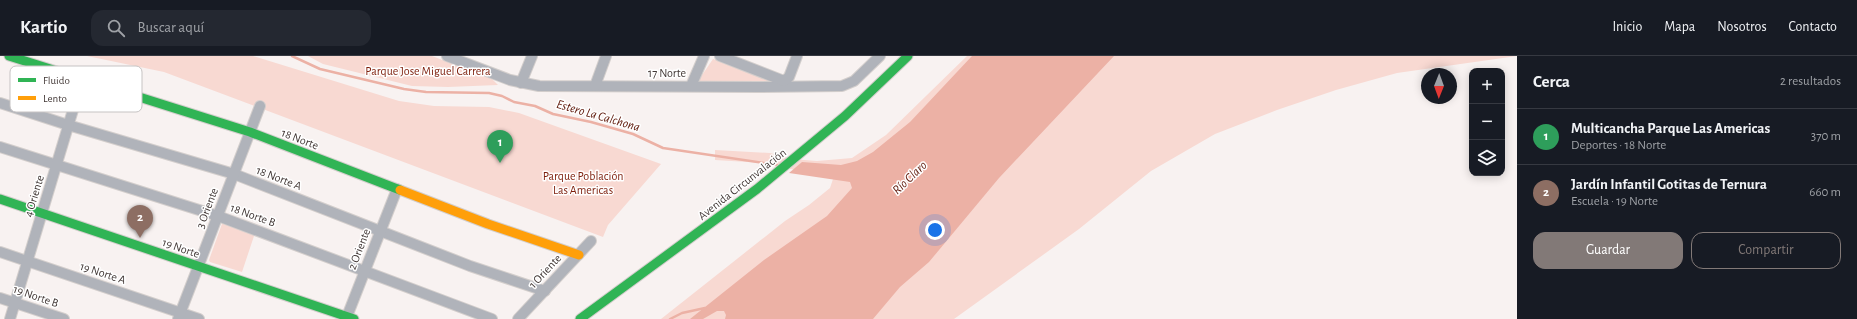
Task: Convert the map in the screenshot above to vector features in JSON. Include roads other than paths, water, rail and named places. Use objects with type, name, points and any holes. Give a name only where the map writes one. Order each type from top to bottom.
[{"type":"street","name":"18 Norte","points":[[9,56],[39,66]]},
{"type":"street","name":"17 Norte","points":[[447,56],[469,60],[521,83],[539,86],[836,87],[854,81],[880,56]]},
{"type":"street","points":[[521,83],[532,56]]},
{"type":"street","points":[[595,86],[606,56]]},
{"type":"street","points":[[691,86],[704,56]]},
{"type":"street","points":[[720,56],[781,80],[786,80],[797,56]]},
{"type":"street","name":"Avenida Circunvalación","points":[[580,319],[757,189],[845,116],[908,56]]},
{"type":"street","name":"18 Norte","points":[[142,99],[250,132],[488,224],[579,254]]},
{"type":"street","name":"18 Norte A","points":[[0,103],[10,106]]},
{"type":"street","name":"3 Oriente","points":[[180,316],[260,106]]},
{"type":"street","name":"18 Norte A","points":[[27,112],[68,126],[234,174],[470,266],[545,291]]},
{"type":"street","name":"4 Oriente","points":[[10,319],[72,112]]},
{"type":"street","name":"18 Norte B","points":[[0,147],[218,216],[492,319]]},
{"type":"street","name":"2 Oriente","points":[[349,318],[365,271],[397,189]]},
{"type":"street","name":"19 Norte","points":[[0,199],[349,318]]},
{"type":"street","name":"1 Oriente","points":[[518,319],[591,241]]},
{"type":"street","name":"19 Norte A","points":[[0,252],[180,316],[199,319]]},
{"type":"street","name":"19 Norte B","points":[[0,298],[64,319]]},
{"type":"water","name":"Río Claro","points":[[972,56],[1114,56],[999,178],[929,262],[900,287],[873,319],[725,319],[726,315],[724,311],[717,311],[703,319],[690,319],[764,260],[827,216],[852,188],[850,182],[789,173],[802,162],[841,165],[857,161],[873,152],[910,122]]},
{"type":"waterway","name":"Estero La Calchona","points":[[292,56],[320,69],[404,89],[426,92],[489,93],[502,96],[514,102],[535,106],[553,114],[591,122],[633,134],[663,148],[777,165]]},
{"type":"waterway","points":[[670,319],[682,313],[705,308]]},
{"type":"place","name":"Multicancha Parque Las Americas","points":[[500,163]]},
{"type":"place","name":"Jardín Infantil Gotitas de Ternura","points":[[140,238]]},
{"type":"park label","name":"Parque Jose Miguel Carrera","points":[[428,71]]},
{"type":"park label","name":"Parque Población Las Americas","points":[[583,183]]}]
